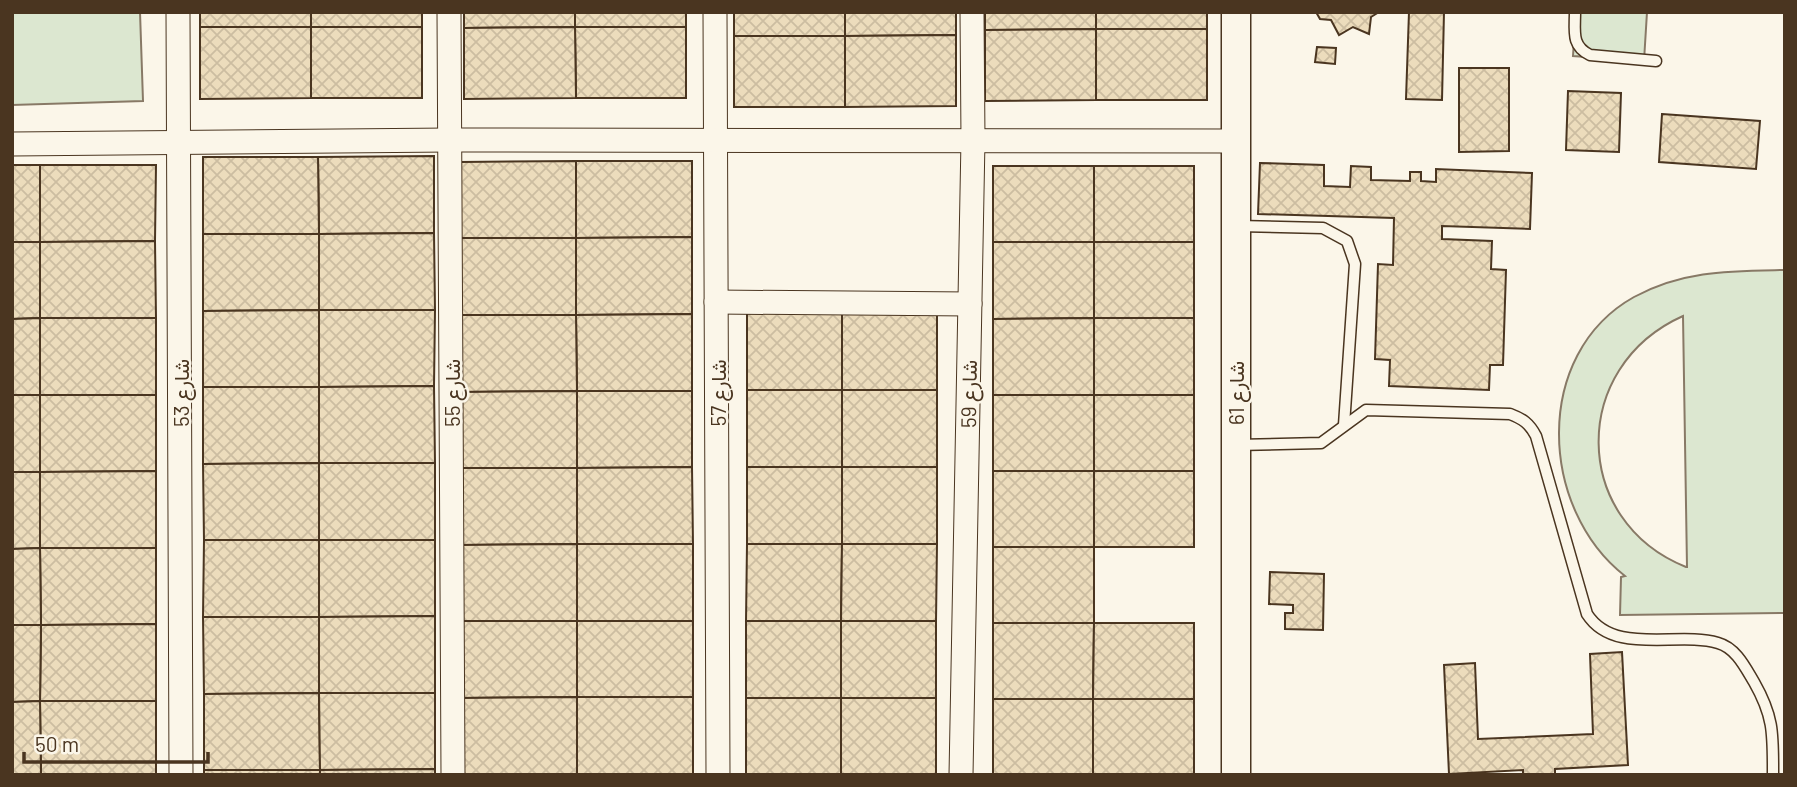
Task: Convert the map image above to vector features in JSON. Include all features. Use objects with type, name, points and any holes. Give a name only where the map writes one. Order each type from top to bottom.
[{"type":"street","name":"شارع 53","points":[[178,12],[181,775]]},
{"type":"street","name":"شارع 55","points":[[449,12],[453,775]]},
{"type":"street","name":"شارع 57","points":[[715,12],[718,775]]},
{"type":"street","name":"شارع 59","points":[[961,775],[973,140],[972,12]]},
{"type":"street","name":"شارع 61","points":[[1236,12],[1236,775]]},
{"type":"street","points":[[12,144],[450,140],[1234,141]]},
{"type":"street","points":[[716,302],[970,304]]},
{"type":"lane","points":[[1575,12],[1575,43],[1581,50],[1590,55],[1656,61]]},
{"type":"lane","points":[[1234,226],[1323,228],[1347,241],[1354,264],[1344,425]]},
{"type":"lane","points":[[1235,445],[1321,443],[1366,410],[1510,414],[1529,423],[1536,436],[1587,614],[1594,626],[1609,634],[1625,637],[1720,643],[1742,660],[1767,702],[1773,731],[1773,775]]},
{"type":"green space","points":[[12,12],[140,12],[143,101],[12,105]]},
{"type":"green space","points":[[1576,12],[1647,12],[1644,61],[1573,56]]},
{"type":"green space","points":[[1785,270],[1785,613],[1620,615],[1621,577],[1625,576],[1597,547],[1576,512],[1563,473],[1559,433],[1564,393],[1577,355],[1601,323],[1634,297],[1652,288],[1708,274]],"holes":[[[1683,316],[1687,567],[1648,545],[1621,516],[1604,481],[1599,443],[1604,406],[1619,370],[1646,340]]]},
{"type":"building","points":[[200,12],[311,12],[311,27],[200,27]]},
{"type":"building","points":[[311,12],[422,12],[422,27],[311,27]]},
{"type":"building","points":[[464,12],[575,12],[575,27],[464,28]]},
{"type":"building","points":[[575,12],[686,12],[686,27],[575,27]]},
{"type":"building","points":[[734,12],[845,12],[845,36],[734,36]]},
{"type":"building","points":[[845,12],[956,12],[956,35],[845,36]]},
{"type":"building","points":[[985,12],[1096,12],[1096,29],[985,30]]},
{"type":"building","points":[[1096,12],[1207,12],[1207,29],[1096,29]]},
{"type":"building","points":[[1316,12],[1379,12],[1371,17],[1369,34],[1353,27],[1339,35],[1331,20],[1320,19]]},
{"type":"building","points":[[1409,12],[1444,12],[1442,100],[1406,99]]},
{"type":"building","points":[[200,27],[311,27],[311,98],[200,99]]},
{"type":"building","points":[[311,27],[422,27],[422,98],[311,98]]},
{"type":"building","points":[[575,27],[686,27],[686,98],[576,98]]},
{"type":"building","points":[[575,27],[576,98],[464,99],[464,28]]},
{"type":"building","points":[[1096,29],[1207,29],[1207,100],[1096,100]]},
{"type":"building","points":[[1096,29],[1096,100],[985,101],[985,30]]},
{"type":"building","points":[[956,35],[956,106],[845,107],[845,36]]},
{"type":"building","points":[[734,36],[845,36],[845,107],[734,107]]},
{"type":"building","points":[[1317,47],[1336,48],[1335,64],[1315,62]]},
{"type":"building","points":[[1459,68],[1509,68],[1509,151],[1459,152]]},
{"type":"building","points":[[1568,91],[1621,93],[1619,152],[1566,150]]},
{"type":"building","points":[[1662,114],[1760,121],[1756,169],[1659,162]]},
{"type":"building","points":[[434,156],[434,233],[319,234],[318,157]]},
{"type":"building","points":[[203,157],[318,157],[319,234],[203,234]]},
{"type":"building","points":[[576,161],[576,238],[460,238],[461,162]]},
{"type":"building","points":[[576,161],[692,161],[692,237],[576,238]]},
{"type":"building","points":[[1260,163],[1324,165],[1324,186],[1350,187],[1351,166],[1371,167],[1371,180],[1410,181],[1410,172],[1421,172],[1421,181],[1436,182],[1436,169],[1532,173],[1530,229],[1442,226],[1442,239],[1492,241],[1491,269],[1506,270],[1503,365],[1490,365],[1489,390],[1389,386],[1390,360],[1375,359],[1378,264],[1393,265],[1394,218],[1258,214]]},
{"type":"building","points":[[12,165],[40,165],[40,242],[12,242]]},
{"type":"building","points":[[40,165],[156,165],[155,241],[40,242]]},
{"type":"building","points":[[993,166],[1094,166],[1094,242],[993,242]]},
{"type":"building","points":[[1094,166],[1194,166],[1194,242],[1094,242]]},
{"type":"building","points":[[434,233],[435,310],[319,310],[319,234]]},
{"type":"building","points":[[203,234],[319,234],[319,310],[203,311]]},
{"type":"building","points":[[692,237],[692,314],[576,315],[576,238]]},
{"type":"building","points":[[460,238],[576,238],[576,315],[461,315]]},
{"type":"building","points":[[155,241],[156,318],[40,318],[40,242]]},
{"type":"building","points":[[12,242],[40,242],[40,318],[12,319]]},
{"type":"building","points":[[993,242],[1094,242],[1094,318],[993,319]]},
{"type":"building","points":[[1094,242],[1194,242],[1194,318],[1094,318]]},
{"type":"building","points":[[319,310],[435,310],[434,386],[319,387]]},
{"type":"building","points":[[319,310],[319,387],[203,387],[203,311]]},
{"type":"building","points":[[747,313],[842,313],[842,390],[747,390]]},
{"type":"building","points":[[842,313],[937,313],[937,390],[842,390]]},
{"type":"building","points":[[692,314],[692,391],[577,391],[576,315]]},
{"type":"building","points":[[461,315],[576,315],[577,391],[461,392]]},
{"type":"building","points":[[40,318],[40,395],[12,395],[12,319]]},
{"type":"building","points":[[40,318],[156,318],[156,395],[40,395]]},
{"type":"building","points":[[1094,318],[1094,395],[993,395],[993,319]]},
{"type":"building","points":[[1094,318],[1194,318],[1194,395],[1094,395]]},
{"type":"building","points":[[434,386],[435,463],[319,463],[319,387]]},
{"type":"building","points":[[203,387],[319,387],[319,463],[203,464]]},
{"type":"building","points":[[747,390],[842,390],[842,467],[747,467]]},
{"type":"building","points":[[842,390],[937,390],[937,467],[842,467]]},
{"type":"building","points":[[577,391],[692,391],[692,467],[577,468]]},
{"type":"building","points":[[577,391],[577,468],[461,468],[461,392]]},
{"type":"building","points":[[12,395],[40,395],[40,472],[12,472]]},
{"type":"building","points":[[40,395],[156,395],[156,471],[40,472]]},
{"type":"building","points":[[993,395],[1094,395],[1094,471],[993,471]]},
{"type":"building","points":[[1094,395],[1194,395],[1194,471],[1094,471]]},
{"type":"building","points":[[319,463],[435,463],[435,540],[319,540]]},
{"type":"building","points":[[319,463],[319,540],[204,540],[203,464]]},
{"type":"building","points":[[692,467],[693,544],[577,544],[577,468]]},
{"type":"building","points":[[747,467],[842,467],[842,544],[747,544]]},
{"type":"building","points":[[842,467],[937,467],[937,544],[842,544]]},
{"type":"building","points":[[461,468],[577,468],[577,544],[461,545]]},
{"type":"building","points":[[156,471],[156,548],[40,548],[40,472]]},
{"type":"building","points":[[993,471],[1094,471],[1094,547],[993,547]]},
{"type":"building","points":[[1094,471],[1194,471],[1194,547],[1094,547]]},
{"type":"building","points":[[12,472],[40,472],[40,548],[12,549]]},
{"type":"building","points":[[204,540],[319,540],[319,617],[203,617]]},
{"type":"building","points":[[319,540],[435,540],[435,616],[319,617]]},
{"type":"building","points":[[577,544],[577,621],[461,621],[461,545]]},
{"type":"building","points":[[577,544],[693,544],[693,621],[577,621]]},
{"type":"building","points":[[747,544],[842,544],[841,621],[746,621]]},
{"type":"building","points":[[842,544],[937,544],[936,621],[841,621]]},
{"type":"building","points":[[993,547],[1094,547],[1094,623],[993,623]]},
{"type":"building","points":[[40,548],[156,548],[156,624],[41,625]]},
{"type":"building","points":[[40,548],[41,625],[12,625],[12,549]]},
{"type":"building","points":[[1270,572],[1324,574],[1323,630],[1285,629],[1285,613],[1293,613],[1293,605],[1269,604]]},
{"type":"building","points":[[435,616],[435,693],[319,693],[319,617]]},
{"type":"building","points":[[203,617],[319,617],[319,693],[204,694]]},
{"type":"building","points":[[461,621],[577,621],[577,697],[461,698]]},
{"type":"building","points":[[577,621],[693,621],[693,697],[577,697]]},
{"type":"building","points":[[746,621],[841,621],[841,698],[746,698]]},
{"type":"building","points":[[841,621],[936,621],[936,698],[841,698]]},
{"type":"building","points":[[993,623],[1094,623],[1093,699],[993,699]]},
{"type":"building","points":[[1094,623],[1194,623],[1194,699],[1093,699]]},
{"type":"building","points":[[156,624],[156,701],[40,701],[41,625]]},
{"type":"building","points":[[12,625],[41,625],[40,701],[12,702]]},
{"type":"building","points":[[1622,652],[1628,765],[1555,769],[1555,775],[1523,775],[1523,770],[1449,774],[1444,665],[1475,663],[1478,739],[1593,734],[1590,654]]},
{"type":"building","points":[[319,693],[320,770],[204,770],[204,694]]},
{"type":"building","points":[[319,693],[435,693],[435,769],[320,770]]},
{"type":"building","points":[[577,697],[693,697],[693,774],[577,774]]},
{"type":"building","points":[[577,697],[577,774],[461,775],[461,698]]},
{"type":"building","points":[[746,698],[841,698],[841,775],[746,775]]},
{"type":"building","points":[[841,698],[936,698],[936,775],[841,775]]},
{"type":"building","points":[[993,699],[1093,699],[1093,775],[993,775]]},
{"type":"building","points":[[1093,699],[1194,699],[1194,775],[1093,775]]},
{"type":"building","points":[[40,701],[156,701],[156,775],[41,775]]},
{"type":"building","points":[[40,701],[41,775],[12,775],[12,702]]},
{"type":"building","points":[[435,769],[435,775],[320,775],[320,770]]},
{"type":"building","points":[[204,770],[320,770],[320,775],[204,775]]}]
